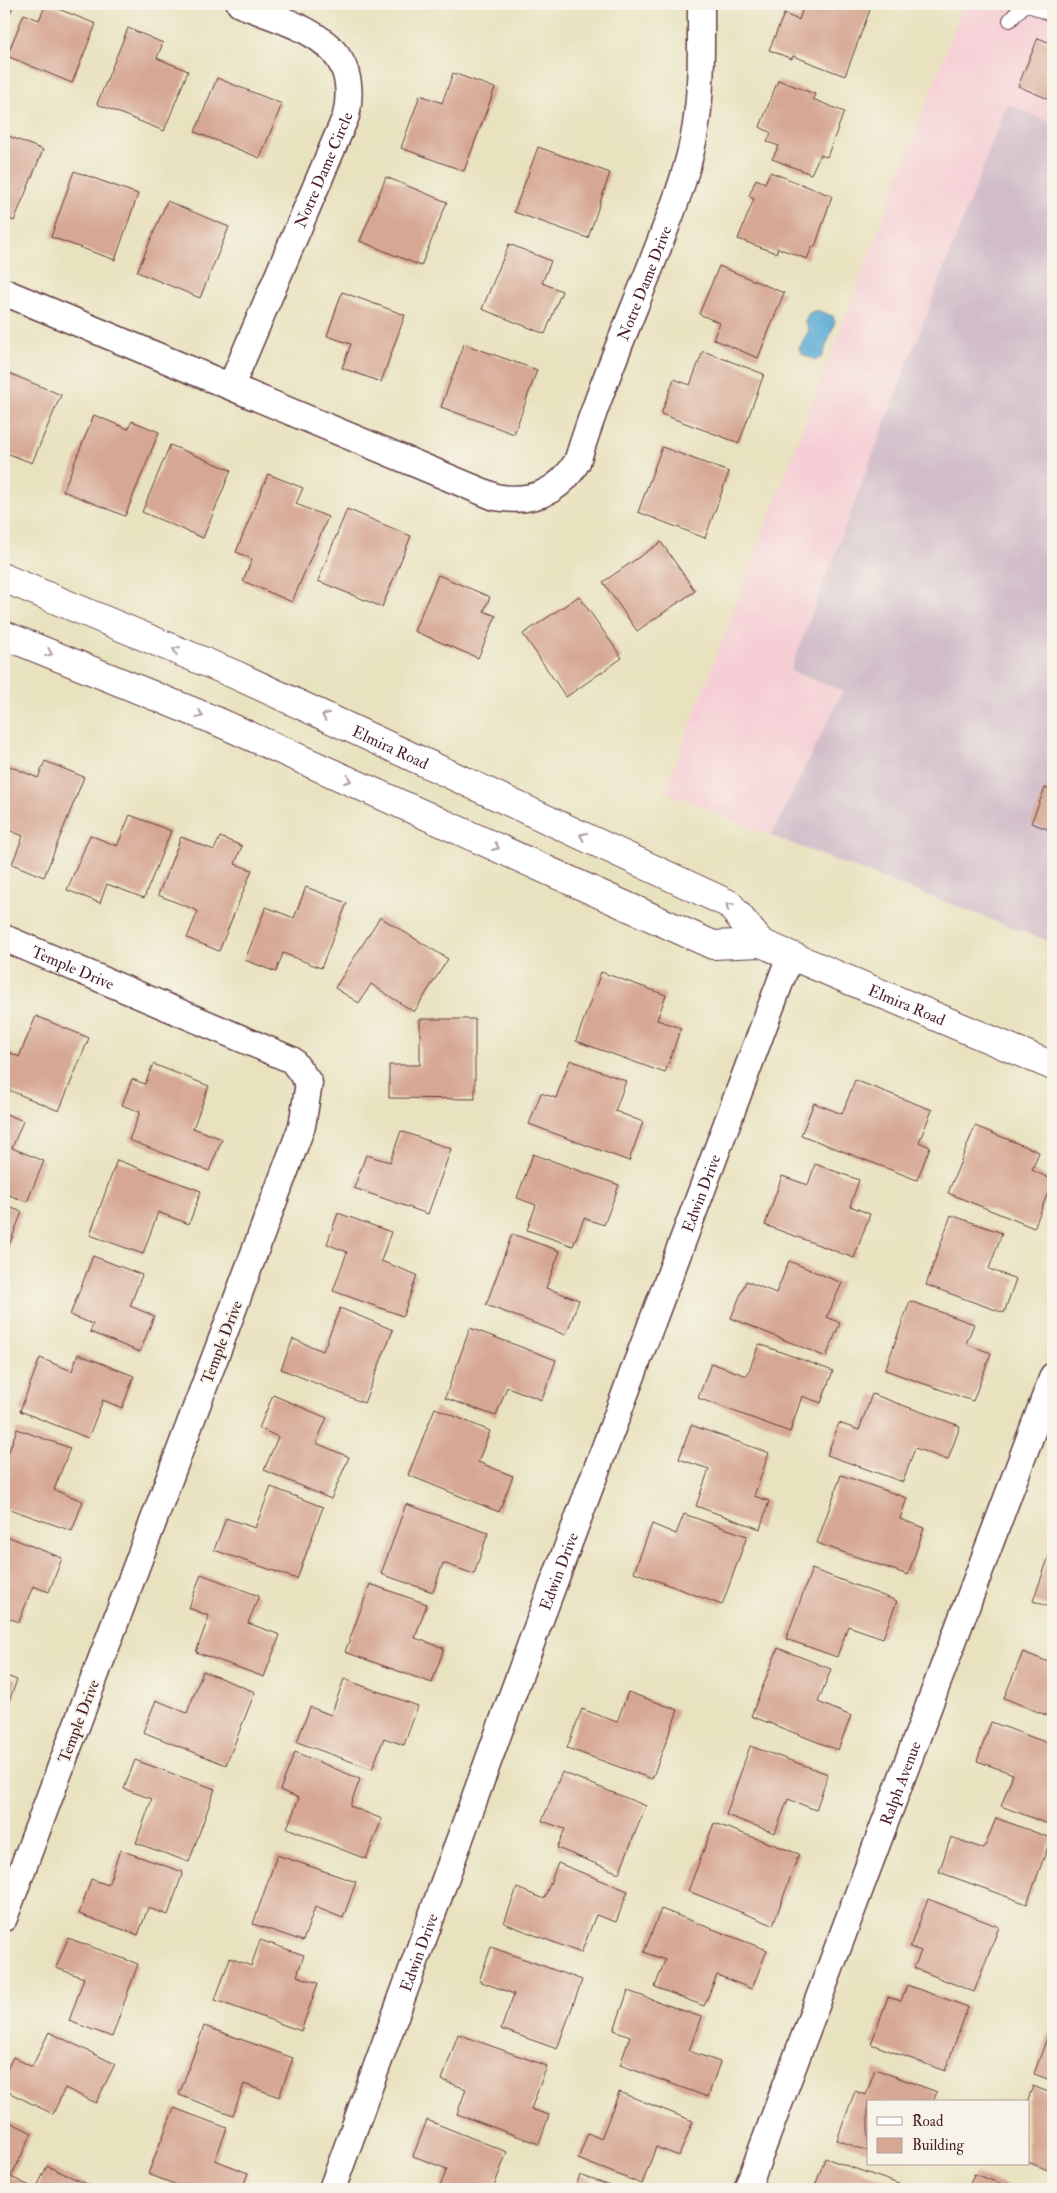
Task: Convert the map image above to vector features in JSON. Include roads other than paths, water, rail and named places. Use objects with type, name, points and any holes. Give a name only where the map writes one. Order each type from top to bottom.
[{"type":"main road","name":"Elmira Road","points":[[4,578],[236,675],[729,904],[761,943],[1053,1066]]},
{"type":"main road","name":"Elmira Road","points":[[4,635],[221,723],[713,945],[761,943]]},
{"type":"street","name":"Notre Dame Circle","points":[[231,386],[346,116],[349,97],[343,65],[324,40],[306,29],[240,4]]},
{"type":"street","name":"Notre Dame Drive","points":[[231,386],[494,498],[516,501],[539,496],[556,486],[571,473],[577,462],[606,377],[672,211],[686,169],[696,126],[700,81],[700,4]]},
{"type":"street","points":[[4,292],[231,386]]},
{"type":"street","name":"Temple Drive","points":[[4,938],[292,1060],[309,1083],[302,1126],[4,1918]]},
{"type":"street","name":"Edwin Drive","points":[[332,2189],[529,1650],[790,956]]},
{"type":"street","name":"Ralph Avenue","points":[[747,2189],[1051,1386]]},
{"type":"lane","points":[[1010,20],[1026,4],[1053,15]]},
{"type":"water","points":[[816,310],[833,316],[835,322],[822,357],[816,360],[802,354],[799,349],[809,330],[805,322],[808,314]]}]
